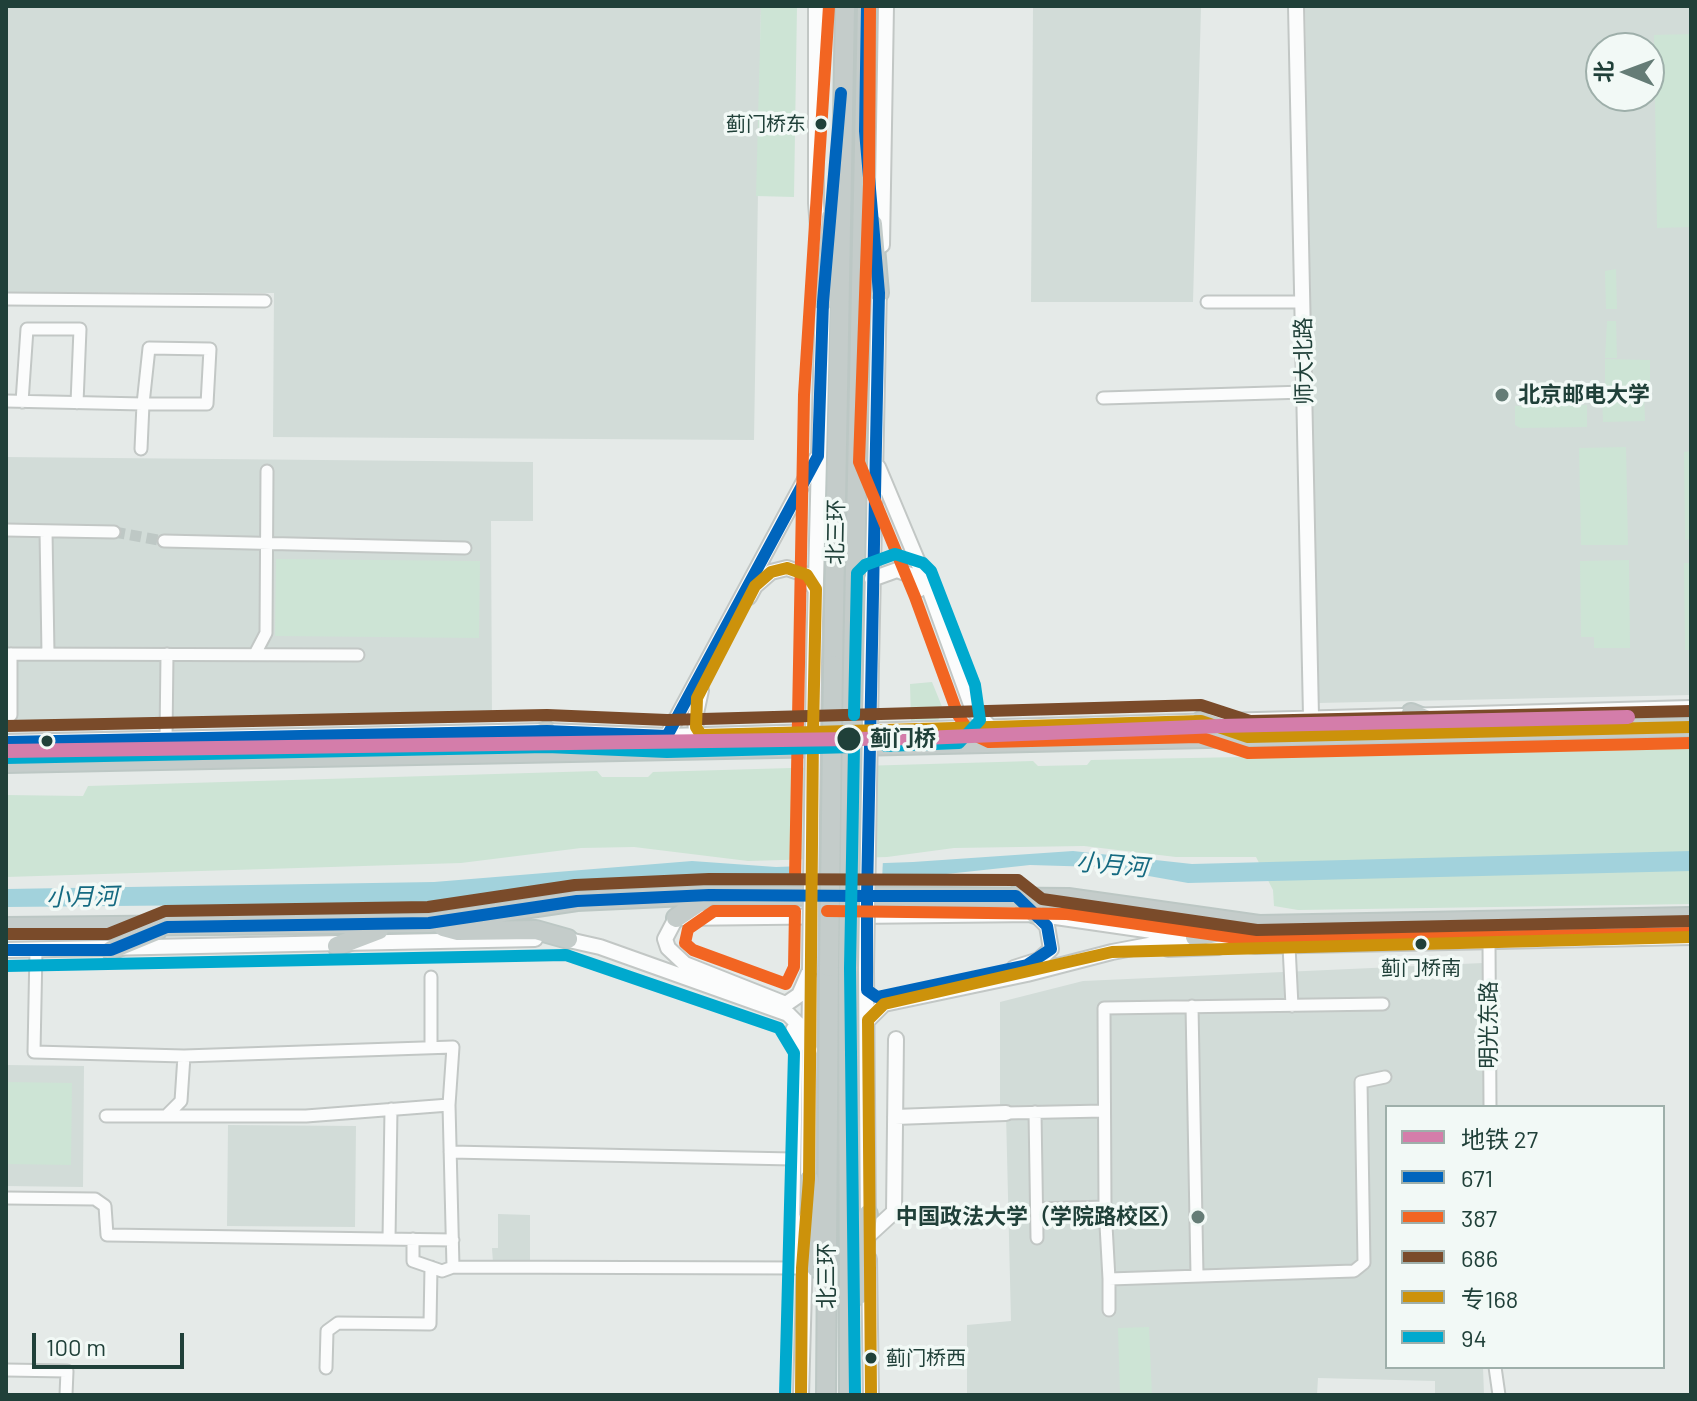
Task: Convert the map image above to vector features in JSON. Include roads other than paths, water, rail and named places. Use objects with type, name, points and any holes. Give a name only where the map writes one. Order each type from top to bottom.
[{"type":"highway","name":"北三环","points":[[845,6],[823,664],[838,968],[850,1386]]},
{"type":"highway","name":"北三环","points":[[826,1395],[838,968],[862,665],[867,6]]},
{"type":"highway","points":[[823,302],[845,50]]},
{"type":"highway","points":[[865,131],[879,293]]},
{"type":"highway","points":[[1411,713],[1460,734]]},
{"type":"highway","points":[[1201,721],[1248,737]]},
{"type":"highway","points":[[6,763],[1691,727]]},
{"type":"highway","points":[[937,745],[954,728]]},
{"type":"highway","points":[[495,751],[547,731]]},
{"type":"highway","points":[[701,735],[737,748]]},
{"type":"highway","points":[[644,748],[667,736]]},
{"type":"highway","points":[[676,918],[709,895]]},
{"type":"highway","points":[[6,927],[429,923],[577,901],[709,895],[1068,898],[1259,925],[1691,917]]},
{"type":"highway","points":[[1016,896],[1035,914]]},
{"type":"highway","points":[[429,923],[458,931],[536,930],[568,939]]},
{"type":"highway","points":[[337,946],[394,924]]},
{"type":"highway","points":[[1195,937],[1259,925]]},
{"type":"highway","points":[[111,950],[167,927]]},
{"type":"highway","points":[[809,1179],[826,1376]]},
{"type":"highway","points":[[850,1386],[868,1214]]},
{"type":"street","points":[[816,6],[816,203],[823,302],[816,589],[823,664]]},
{"type":"street","points":[[862,665],[872,579],[879,293],[885,184],[886,6]]},
{"type":"street","name":"师大北路","points":[[1296,6],[1311,716]]},
{"type":"street","points":[[6,299],[265,301]]},
{"type":"street","points":[[1207,302],[1303,302]]},
{"type":"street","points":[[22,402],[27,329],[80,329],[77,403]]},
{"type":"street","points":[[6,401],[143,404],[207,404],[210,349],[149,348],[143,404],[141,449]]},
{"type":"street","points":[[1103,398],[1305,392]]},
{"type":"street","points":[[667,736],[818,456]]},
{"type":"street","points":[[875,459],[930,591],[973,710],[989,726]]},
{"type":"street","points":[[255,654],[266,633],[267,471]]},
{"type":"street","points":[[6,530],[114,532]]},
{"type":"street","points":[[46,531],[48,654]]},
{"type":"street","points":[[164,541],[465,548]]},
{"type":"street","points":[[701,735],[696,727],[697,698],[755,586],[771,572],[787,568],[807,575],[816,589]]},
{"type":"street","points":[[872,579],[884,571],[897,570],[916,577],[960,691],[964,716],[954,728]]},
{"type":"street","points":[[11,715],[9,654],[358,655]]},
{"type":"street","points":[[166,739],[167,654]]},
{"type":"street","points":[[6,742],[547,731],[667,736],[1411,713],[1691,708]]},
{"type":"street","points":[[838,968],[786,1004],[685,964],[672,953],[665,939],[676,918],[1035,914],[1256,946]]},
{"type":"street","points":[[838,968],[877,997],[887,997],[1027,965],[1051,949],[1047,926],[1035,914]]},
{"type":"street","points":[[868,1020],[884,1004],[1027,974],[1112,952],[1195,937]]},
{"type":"street","points":[[1112,952],[1691,937]]},
{"type":"street","points":[[6,950],[337,946],[568,939],[788,1014],[798,1024],[810,1050]]},
{"type":"street","name":"明光东路","points":[[1489,943],[1490,1105]]},
{"type":"street","points":[[1289,946],[1292,1006]]},
{"type":"street","points":[[36,950],[34,1052],[184,1056],[453,1047],[449,1105],[453,1267]]},
{"type":"street","points":[[801,1395],[810,1050],[838,968]]},
{"type":"street","points":[[431,977],[431,1047]]},
{"type":"street","points":[[867,990],[871,1395]]},
{"type":"street","points":[[1109,1310],[1104,1008],[1383,1004]]},
{"type":"street","points":[[1192,1006],[1197,1275]]},
{"type":"street","points":[[792,1029],[797,1043],[793,1252],[802,1268]]},
{"type":"street","points":[[869,1235],[894,1212],[896,1039]]},
{"type":"street","points":[[166,1116],[181,1101],[184,1056]]},
{"type":"street","points":[[1109,1279],[1354,1271],[1364,1263],[1361,1082],[1385,1077]]},
{"type":"street","points":[[106,1116],[306,1116],[449,1105]]},
{"type":"street","points":[[389,1239],[391,1109]]},
{"type":"street","points":[[895,1117],[1104,1111]]},
{"type":"street","points":[[1035,1112],[1037,1238]]},
{"type":"street","points":[[450,1152],[793,1159]]},
{"type":"street","points":[[6,1198],[95,1199],[105,1206],[107,1235],[453,1240]]},
{"type":"street","points":[[1037,1209],[1105,1207]]},
{"type":"street","points":[[413,1239],[413,1261],[442,1271],[453,1267],[802,1268]]},
{"type":"street","points":[[326,1368],[327,1331],[338,1323],[430,1324],[431,1267]]},
{"type":"street","points":[[1495,1369],[1499,1395]]},
{"type":"street","points":[[6,1370],[67,1371],[66,1395]]},
{"type":"water","name":"小月河","points":[[1073,851],[1192,864],[1691,851],[1691,871],[1188,883],[1098,867],[1030,865],[928,876],[703,878],[584,885],[434,903],[6,907],[6,889],[434,882],[692,861],[776,867]]},
{"type":"tunnel","points":[[114,532],[164,541]]},
{"type":"metro line","name":"27","points":[[6,751],[922,738],[1220,726],[1628,717]]},
{"type":"place","name":"蓟门桥东","points":[[821,124]]},
{"type":"place","name":"北京邮电大学","points":[[1502,395]]},
{"type":"place","name":"蓟门桥","points":[[849,739]]},
{"type":"place","name":"蓟门桥南","points":[[1421,944]]},
{"type":"place","name":"中国政法大学（学院路校区）","points":[[1198,1217]]},
{"type":"place","name":"蓟门桥西","points":[[871,1358]]}]
